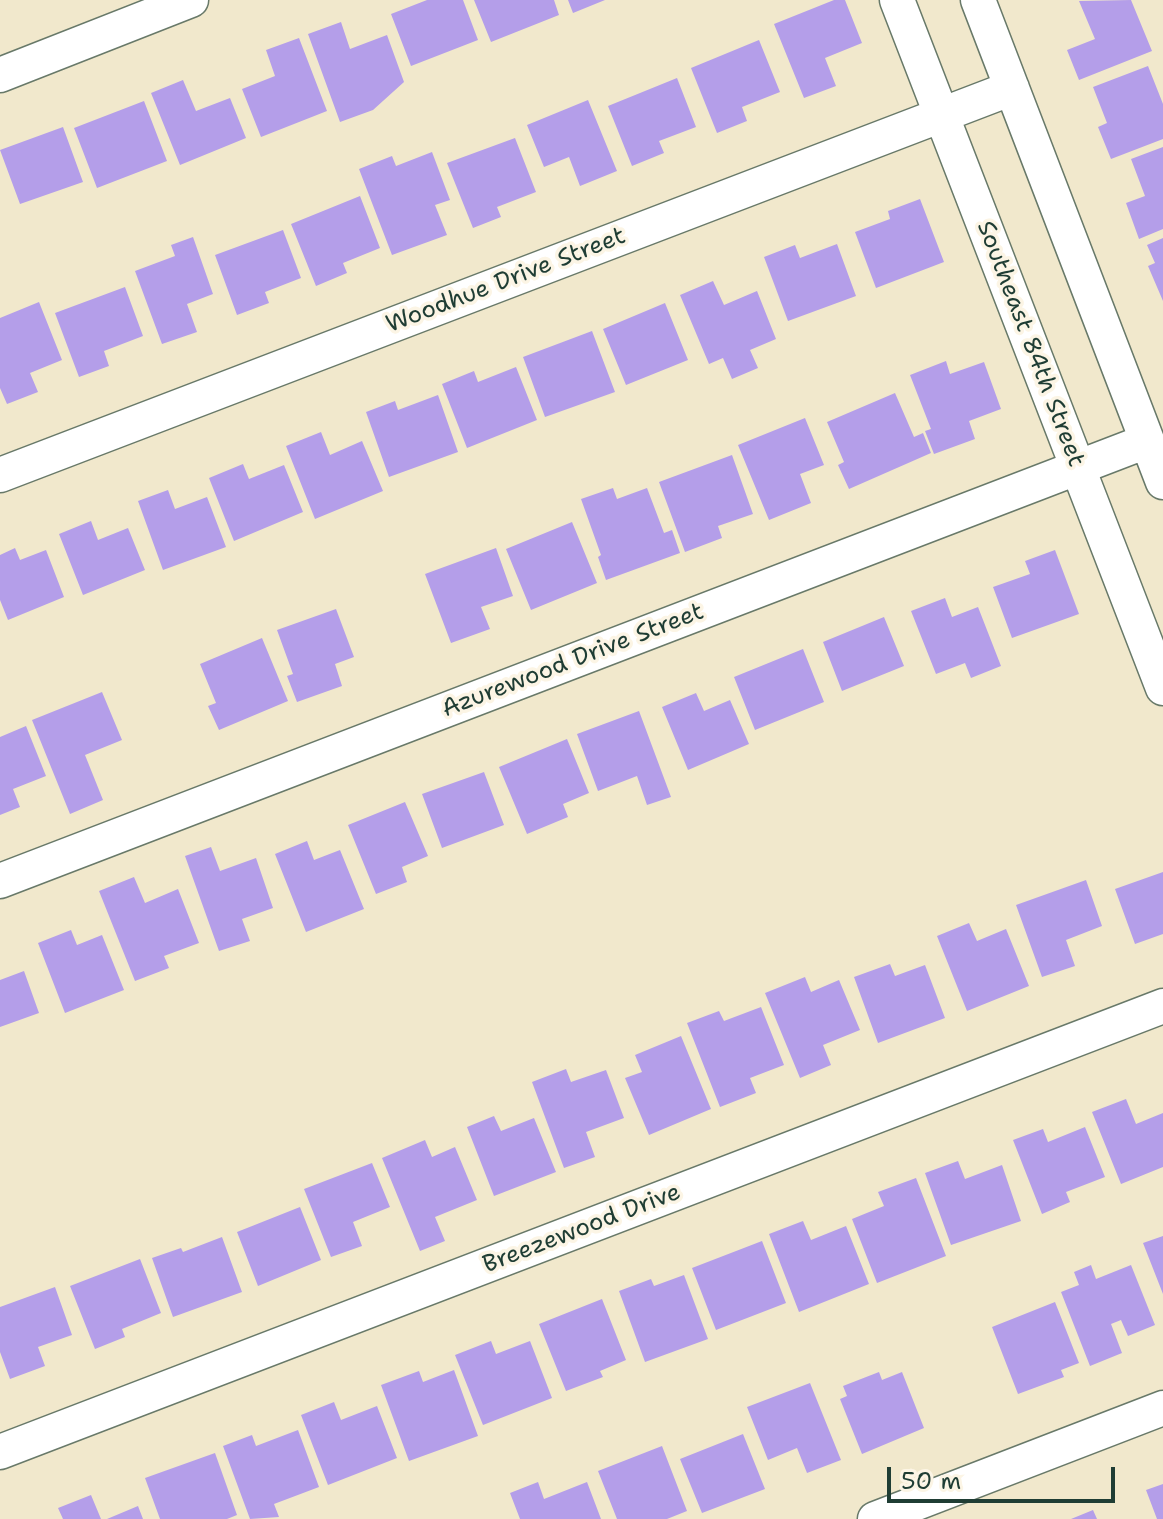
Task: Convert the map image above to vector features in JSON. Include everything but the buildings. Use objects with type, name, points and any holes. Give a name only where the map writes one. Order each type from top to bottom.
[{"type":"street","points":[[0,75],[191,0]]},
{"type":"street","name":"Southeast 84th Street","points":[[897,0],[1078,468],[1160,669]]},
{"type":"street","points":[[978,0],[1163,482]]},
{"type":"street","name":"Woodhue Drive Street","points":[[0,475],[1012,88]]},
{"type":"street","name":"Azurewood Drive Street","points":[[0,881],[1147,441]]},
{"type":"street","name":"Breezewood Drive","points":[[0,1452],[1163,1006]]},
{"type":"street","points":[[875,1519],[1163,1408]]}]
